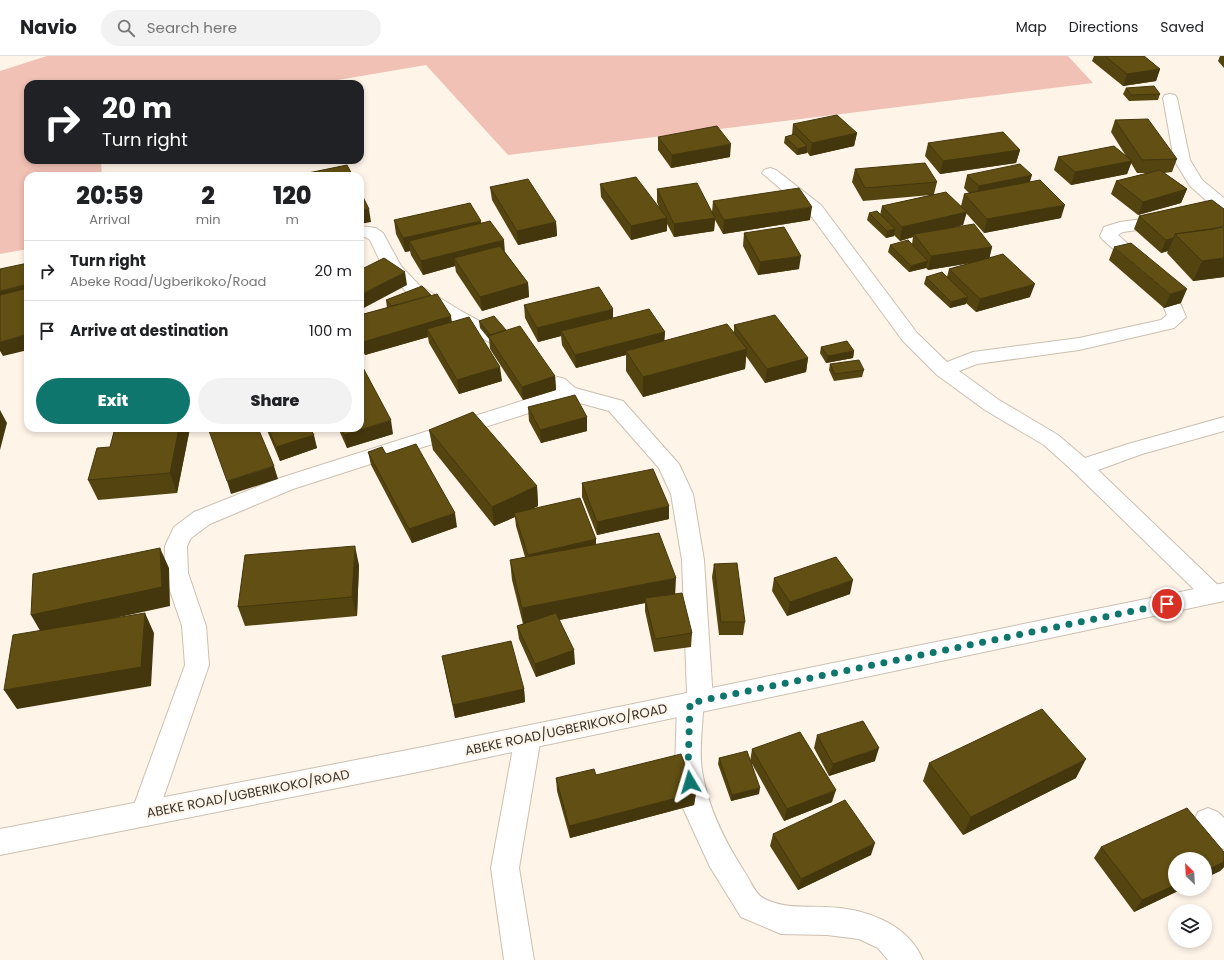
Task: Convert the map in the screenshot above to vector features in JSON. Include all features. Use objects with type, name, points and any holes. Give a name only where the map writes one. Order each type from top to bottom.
[{"type":"street","points":[[1170,98],[1182,160],[1196,183],[1224,207]]},
{"type":"street","points":[[770,173],[815,209],[910,337],[944,370],[992,405],[1051,440],[1219,593]]},
{"type":"street","points":[[944,370],[974,358],[1079,344],[1167,324],[1177,317],[1174,305],[1162,285],[1109,236],[1110,231],[1120,227],[1224,213]]},
{"type":"street","points":[[364,231],[370,232],[377,237],[393,268],[413,288],[454,315],[515,348],[525,356]]},
{"type":"street","points":[[546,374],[568,393],[616,406],[668,464],[682,494],[693,560],[695,702],[688,770],[696,806],[720,858],[751,907],[781,920],[827,921],[861,925],[888,938],[908,960]]},
{"type":"street","points":[[145,813],[166,749],[197,666],[194,626],[176,573],[176,546],[182,533],[202,518],[285,484],[568,393]]},
{"type":"street","points":[[1082,467],[1135,449],[1224,424]]},
{"type":"street","name":"ABEKE ROAD/UGBERIKOKO/ROAD","points":[[0,842],[528,737],[1219,593]]},
{"type":"street","points":[[519,960],[505,868],[528,737]]},
{"type":"shaded area","points":[[47,56],[1068,56],[1093,83],[508,155],[426,65],[338,80],[24,80],[24,164],[101,164],[102,172],[24,172],[24,250],[0,254],[0,71]]},
{"type":"building","points":[[1105,56],[1144,56],[1160,69],[1127,74]]},
{"type":"building","points":[[1154,86],[1160,94],[1131,95],[1126,88]]},
{"type":"building","points":[[837,115],[857,133],[812,143],[793,124]]},
{"type":"building","points":[[1148,119],[1177,159],[1142,160],[1115,120]]},
{"type":"building","points":[[717,126],[731,144],[672,155],[658,137]]},
{"type":"building","points":[[1003,132],[1020,150],[943,161],[928,143]]},
{"type":"building","points":[[795,134],[807,146],[798,149],[785,137]]},
{"type":"building","points":[[1114,146],[1132,161],[1075,172],[1058,157]]},
{"type":"building","points":[[925,163],[937,182],[865,188],[855,169]]},
{"type":"building","points":[[1020,164],[1032,175],[979,186],[967,175]]},
{"type":"building","points":[[347,165],[351,172],[313,172]]},
{"type":"building","points":[[1160,170],[1187,189],[1143,202],[1116,181]]},
{"type":"building","points":[[636,177],[667,218],[631,226],[600,184]]},
{"type":"building","points":[[528,179],[556,222],[517,231],[490,187]]},
{"type":"building","points":[[1040,180],[1065,205],[987,219],[964,194]]},
{"type":"building","points":[[697,183],[715,218],[674,224],[657,189]]},
{"type":"building","points":[[799,188],[812,207],[724,220],[713,201]]},
{"type":"building","points":[[946,192],[967,212],[902,227],[882,206]]},
{"type":"building","points":[[364,199],[369,209],[364,210]]},
{"type":"building","points":[[1212,200],[1224,209],[1224,226],[1214,229],[1175,234],[1174,238],[1166,240],[1139,216]]},
{"type":"building","points":[[470,203],[481,221],[403,238],[394,220]]},
{"type":"building","points":[[877,211],[895,229],[887,231],[869,213]]},
{"type":"building","points":[[490,221],[504,240],[421,261],[409,241]]},
{"type":"building","points":[[974,224],[992,247],[931,256],[914,234]]},
{"type":"building","points":[[784,227],[801,256],[760,262],[744,233]]},
{"type":"building","points":[[1224,227],[1224,258],[1202,261],[1175,234]]},
{"type":"building","points":[[908,240],[928,261],[911,266],[890,245]]},
{"type":"building","points":[[1131,243],[1187,289],[1170,294],[1114,247]]},
{"type":"building","points":[[500,246],[528,283],[480,297],[454,258]]},
{"type":"building","points":[[1003,254],[1035,284],[980,299],[949,269]]},
{"type":"building","points":[[384,258],[405,272],[364,293],[364,268]]},
{"type":"building","points":[[24,264],[24,285],[0,291],[0,269]]},
{"type":"building","points":[[942,272],[968,297],[951,302],[926,277]]},
{"type":"building","points":[[422,286],[431,295],[392,306],[386,300]]},
{"type":"building","points":[[599,287],[613,309],[537,328],[524,305]]},
{"type":"building","points":[[24,289],[24,335],[0,342],[0,295]]},
{"type":"building","points":[[437,294],[451,316],[364,342],[364,314]]},
{"type":"building","points":[[649,309],[665,332],[575,355],[561,331]]},
{"type":"building","points":[[775,315],[808,358],[767,369],[734,325]]},
{"type":"building","points":[[494,316],[506,330],[490,335],[479,321]]},
{"type":"building","points":[[469,317],[500,367],[457,380],[427,329]]},
{"type":"building","points":[[727,324],[747,349],[643,377],[626,351]]},
{"type":"building","points":[[520,326],[555,376],[522,387],[488,336]]},
{"type":"building","points":[[847,341],[854,351],[828,356],[821,347]]},
{"type":"building","points":[[859,360],[864,370],[835,374],[830,364]]},
{"type":"building","points":[[364,369],[391,420],[364,429]]},
{"type":"building","points":[[575,395],[587,417],[540,430],[528,407]]},
{"type":"building","points":[[473,412],[537,486],[492,507],[429,430]]},
{"type":"building","points":[[114,432],[178,432],[170,473],[88,480],[97,448],[110,447]]},
{"type":"building","points":[[209,432],[260,432],[274,466],[227,481]]},
{"type":"building","points":[[270,432],[312,432],[314,435],[276,447]]},
{"type":"building","points":[[343,432],[353,432],[344,435]]},
{"type":"building","points":[[416,444],[455,513],[409,529],[368,452],[382,447],[386,454]]},
{"type":"building","points":[[653,469],[669,506],[597,522],[582,483]]},
{"type":"building","points":[[580,498],[596,539],[528,555],[514,513]]},
{"type":"building","points":[[659,533],[676,578],[522,608],[510,560]]},
{"type":"building","points":[[355,546],[352,597],[238,607],[245,555]]},
{"type":"building","points":[[160,548],[162,587],[31,615],[33,574]]},
{"type":"building","points":[[836,557],[853,580],[790,602],[774,578]]},
{"type":"building","points":[[737,563],[745,622],[721,622],[714,564]]},
{"type":"building","points":[[682,593],[692,633],[655,639],[645,598]]},
{"type":"building","points":[[145,613],[141,667],[4,690],[13,635]]},
{"type":"building","points":[[556,613],[574,650],[535,664],[517,626]]},
{"type":"building","points":[[511,641],[524,689],[453,705],[442,656]]},
{"type":"building","points":[[1042,709],[1086,759],[971,817],[929,763]]},
{"type":"building","points":[[863,721],[879,748],[833,764],[817,735]]},
{"type":"building","points":[[800,732],[836,790],[787,809],[752,749]]},
{"type":"building","points":[[747,751],[760,788],[732,795],[719,758]]},
{"type":"building","points":[[681,754],[696,793],[569,826],[556,778],[594,769],[596,775]]},
{"type":"building","points":[[845,800],[875,843],[801,879],[773,834]]},
{"type":"building","points":[[1187,808],[1224,852],[1224,862],[1212,868],[1212,852],[1168,852],[1168,888],[1142,900],[1101,847]]},
{"type":"route","points":[[690,782],[688,770],[690,703],[1167,604]]}]
